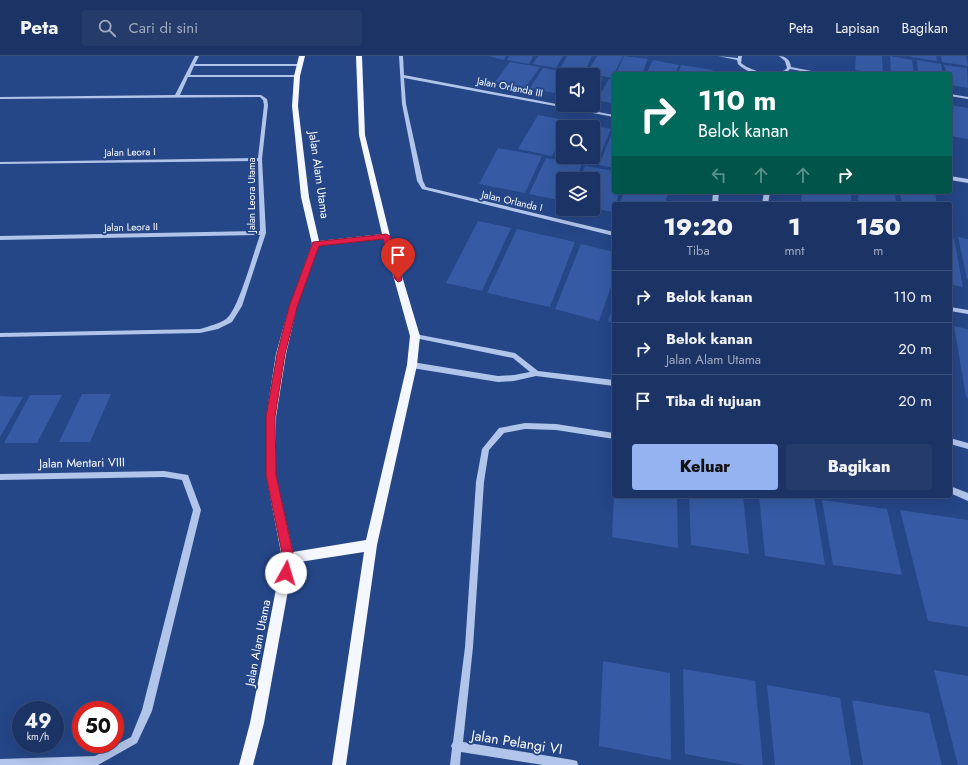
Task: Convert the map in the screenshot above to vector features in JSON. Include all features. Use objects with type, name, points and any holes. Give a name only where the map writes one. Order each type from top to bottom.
[{"type":"main road","points":[[339,765],[371,545],[412,365],[415,336],[386,236],[362,135],[359,56]]},
{"type":"main road","name":"Jalan Alam Utama","points":[[246,765],[257,723],[288,558],[271,475],[271,417],[281,354],[293,307],[316,244],[305,197],[295,106],[297,76],[301,60]]},
{"type":"main road","points":[[316,244],[386,236]]},
{"type":"main road","points":[[288,558],[371,545]]},
{"type":"street","points":[[177,96],[197,56]]},
{"type":"street","points":[[402,56],[403,76]]},
{"type":"street","points":[[720,56],[739,57],[743,66],[748,70],[755,72]]},
{"type":"street","points":[[780,56],[789,64],[787,71],[800,72]]},
{"type":"street","points":[[192,65],[301,60]]},
{"type":"street","points":[[741,72],[743,66]]},
{"type":"street","points":[[187,76],[297,76]]},
{"type":"street","name":"Jalan Orlanda III","points":[[403,76],[612,116]]},
{"type":"street","name":"Jalan Orlanda I","points":[[403,76],[404,104],[420,181],[424,188],[612,234]]},
{"type":"street","points":[[952,95],[968,98]]},
{"type":"street","name":"Jalan Leora Utama","points":[[0,98],[261,96],[266,99],[260,159],[263,233],[239,306],[230,320],[216,327],[200,331],[0,335]]},
{"type":"street","name":"Jalan Leora I","points":[[0,163],[260,159]]},
{"type":"street","points":[[952,178],[968,181]]},
{"type":"street","name":"Jalan Leora II","points":[[0,238],[263,233]]},
{"type":"street","points":[[952,309],[968,312]]},
{"type":"street","points":[[415,336],[514,356],[536,373]]},
{"type":"street","points":[[412,365],[498,379],[514,378],[536,373],[612,383]]},
{"type":"street","points":[[455,765],[456,746],[469,647],[480,482],[486,449],[502,430],[525,426],[556,427],[612,436]]},
{"type":"street","points":[[952,442],[968,446]]},
{"type":"street","name":"Jalan Mentari VIII","points":[[0,477],[164,474],[185,477],[198,510],[147,711],[134,740],[96,761],[0,764]]},
{"type":"street","points":[[952,490],[968,496]]},
{"type":"street","name":"Jalan Pelangi VI","points":[[456,746],[573,765]]},
{"type":"building","points":[[488,56],[506,56],[504,60]]},
{"type":"building","points":[[509,56],[533,56],[529,64],[507,60]]},
{"type":"building","points":[[538,56],[563,56],[556,68],[533,64]]},
{"type":"building","points":[[567,56],[592,56],[586,68],[561,68]]},
{"type":"building","points":[[597,56],[623,56],[615,72],[612,72],[612,78],[600,76],[600,68],[590,68]]},
{"type":"building","points":[[624,56],[648,59],[643,72],[617,72]]},
{"type":"building","points":[[856,56],[882,56],[883,72],[855,70]]},
{"type":"building","points":[[890,56],[912,60],[914,72],[891,72]]},
{"type":"building","points":[[936,56],[937,61],[911,57]]},
{"type":"building","points":[[941,56],[966,56],[968,66],[942,62]]},
{"type":"building","points":[[653,60],[679,65],[676,72],[647,72]]},
{"type":"building","points":[[917,60],[941,64],[943,72],[918,72]]},
{"type":"building","points":[[510,62],[540,67],[525,88],[495,82]]},
{"type":"building","points":[[681,65],[713,70],[712,72],[679,72]]},
{"type":"building","points":[[944,65],[967,68],[968,88],[952,85],[952,72],[946,72]]},
{"type":"building","points":[[543,68],[556,70],[556,90],[554,93],[530,88]]},
{"type":"building","points":[[609,79],[612,80],[612,104],[600,101],[600,95]]},
{"type":"building","points":[[952,105],[968,108],[968,139],[952,136]]},
{"type":"building","points":[[538,115],[565,120],[556,120],[556,148],[552,156],[518,149]]},
{"type":"building","points":[[600,127],[611,129],[600,155]]},
{"type":"building","points":[[612,133],[612,168],[599,165]]},
{"type":"building","points":[[498,148],[542,156],[525,193],[479,184]]},
{"type":"building","points":[[546,158],[556,160],[556,164],[582,164],[579,172],[556,172],[556,200],[529,194]]},
{"type":"building","points":[[585,166],[612,171],[612,194],[618,194],[616,202],[612,202],[612,212],[600,209],[600,172],[583,172]]},
{"type":"building","points":[[623,194],[668,194],[666,202],[621,202]]},
{"type":"building","points":[[802,194],[851,194],[851,202],[801,201]]},
{"type":"building","points":[[858,194],[895,194],[896,202],[858,202]]},
{"type":"building","points":[[900,194],[935,194],[937,202],[902,202]]},
{"type":"building","points":[[478,221],[511,228],[482,291],[446,283]]},
{"type":"building","points":[[517,229],[575,242],[550,307],[487,293]]},
{"type":"building","points":[[958,237],[968,239],[968,279],[967,279]]},
{"type":"building","points":[[952,238],[954,238],[963,287],[952,284]]},
{"type":"building","points":[[581,244],[612,252],[612,284],[599,321],[555,309]]},
{"type":"building","points":[[612,310],[612,322],[608,321]]},
{"type":"building","points":[[954,326],[968,329],[968,398],[966,397]]},
{"type":"building","points":[[82,394],[111,394],[90,442],[59,442]]},
{"type":"building","points":[[30,395],[62,395],[37,443],[4,443]]},
{"type":"building","points":[[0,396],[23,397],[0,437]]},
{"type":"building","points":[[614,498],[677,498],[678,548],[612,537]]},
{"type":"building","points":[[689,498],[743,498],[749,554],[691,545]]},
{"type":"building","points":[[759,498],[814,498],[825,565],[765,556]]},
{"type":"building","points":[[822,500],[887,509],[902,575],[833,565]]},
{"type":"building","points":[[900,510],[968,520],[968,627],[928,621]]},
{"type":"building","points":[[603,661],[670,673],[671,760],[599,746]]},
{"type":"building","points":[[683,669],[755,681],[763,765],[745,765],[685,754]]},
{"type":"building","points":[[934,670],[968,676],[968,765],[958,765]]},
{"type":"building","points":[[767,685],[840,698],[851,765],[775,765]]},
{"type":"building","points":[[852,700],[929,713],[942,765],[863,765]]},
{"type":"route","points":[[286,573],[288,558],[271,475],[271,417],[281,354],[293,307],[308,264],[316,244],[386,236],[398,279]]}]
